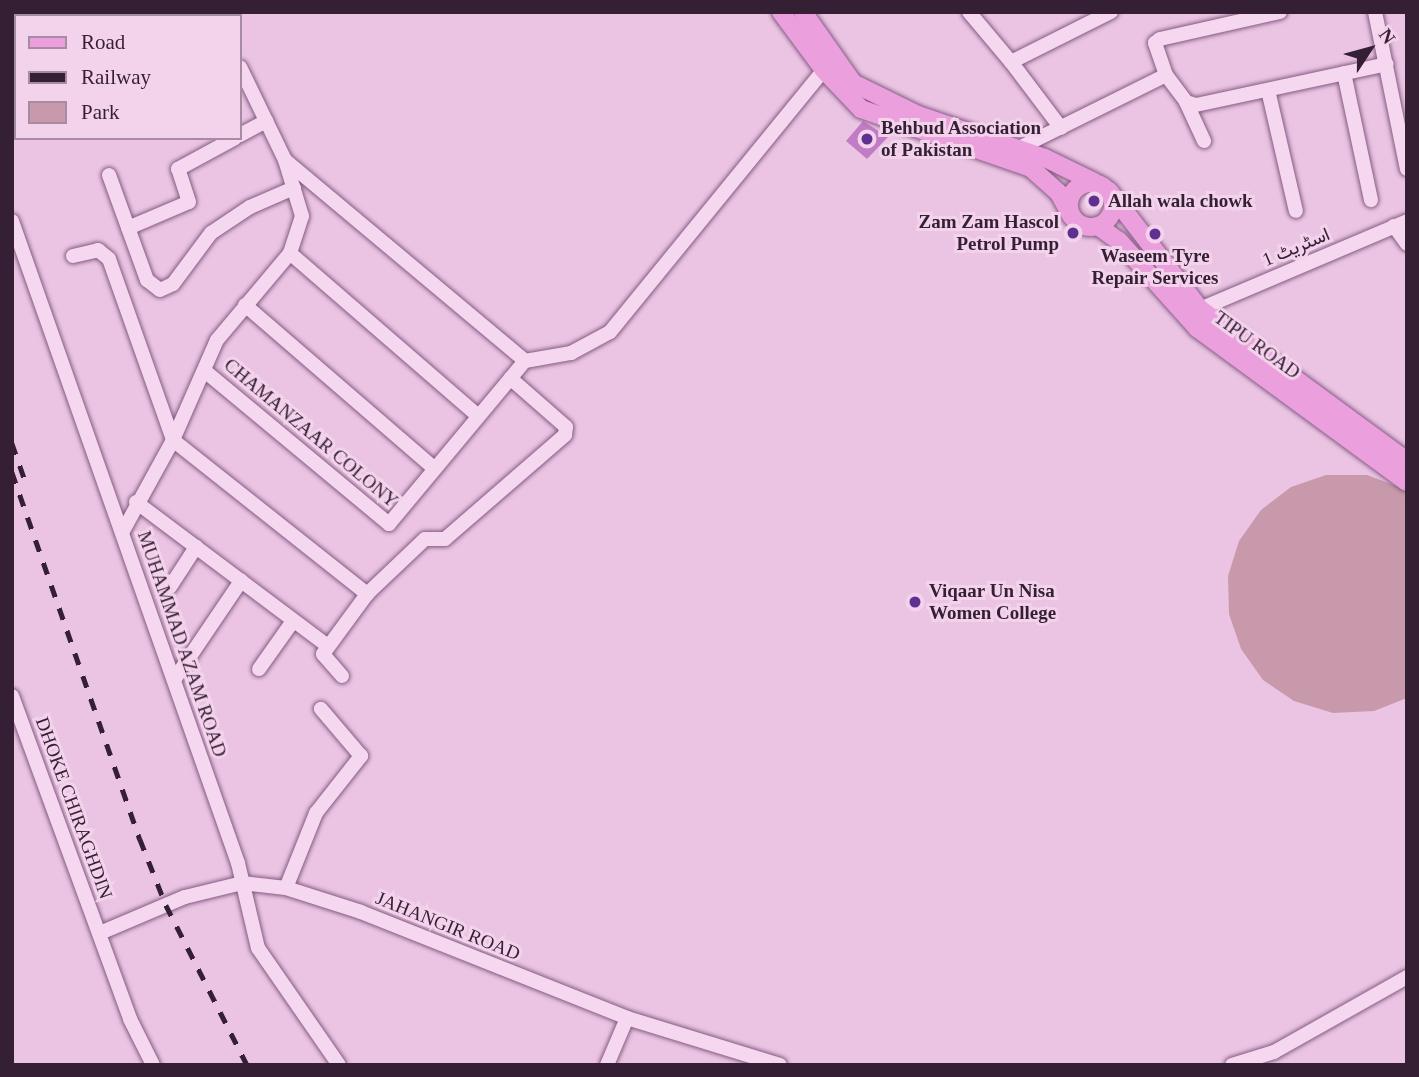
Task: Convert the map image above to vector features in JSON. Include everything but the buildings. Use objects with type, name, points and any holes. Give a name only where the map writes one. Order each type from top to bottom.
[{"type":"main road","points":[[781,12],[824,70],[861,109],[1031,168],[1059,192],[1071,216],[1080,224],[1098,226],[1110,215],[1101,187]]},
{"type":"main road","points":[[803,12],[853,83],[918,115],[1017,149],[1101,187],[1200,309],[1407,461]]},
{"type":"main road","points":[[1071,216],[1069,197],[1075,188],[1101,187]]},
{"type":"main road","name":"TIPU ROAD","points":[[1098,226],[1119,241],[1198,328],[1407,482]]},
{"type":"street","points":[[970,12],[1060,128]]},
{"type":"street","points":[[1011,62],[1111,12]]},
{"type":"street","points":[[1204,141],[1186,102],[1166,75],[1155,43],[1160,39],[1280,12]]},
{"type":"street","points":[[1375,12],[1407,169]]},
{"type":"street","points":[[1186,102],[1196,105],[1387,64]]},
{"type":"street","points":[[123,531],[136,502],[173,440],[206,372],[217,340],[290,253],[302,215],[285,160],[242,70]]},
{"type":"street","points":[[285,160],[525,361],[570,353],[610,332],[824,70]]},
{"type":"street","points":[[1344,73],[1371,200]]},
{"type":"street","points":[[1017,149],[1166,75]]},
{"type":"street","points":[[1268,90],[1296,211]]},
{"type":"street","points":[[242,134],[266,121]]},
{"type":"street","points":[[128,228],[189,202],[178,169],[230,140]]},
{"type":"street","points":[[108,175],[147,280],[160,290],[168,290],[211,233],[250,207],[294,188]]},
{"type":"street","name":"MUHAMMAD AZAM ROAD","points":[[12,221],[123,531],[243,883],[258,948],[339,1065]]},
{"type":"street","points":[[1401,224],[1407,244]]},
{"type":"street","name":"اسٹریٹ 1","points":[[1200,309],[1401,224]]},
{"type":"street","points":[[74,256],[98,250],[109,258],[173,440],[367,594]]},
{"type":"street","points":[[290,253],[477,414]]},
{"type":"street","points":[[245,306],[434,467]]},
{"type":"street","name":"CHAMANZAAR COLONY","points":[[206,372],[386,524],[477,414],[525,361]]},
{"type":"street","points":[[342,676],[323,657],[328,646],[367,594],[425,539],[445,539],[565,435],[566,427],[510,378]]},
{"type":"street","points":[[136,502],[328,646]]},
{"type":"street","points":[[170,587],[196,547]]},
{"type":"street","points":[[174,680],[241,582]]},
{"type":"street","points":[[259,669],[293,621]]},
{"type":"street","name":"DHOKE CHIRAGHDIN","points":[[14,706],[130,1019],[153,1065]]},
{"type":"street","points":[[286,888],[316,813],[361,756],[321,709]]},
{"type":"street","name":"JAHANGIR ROAD","points":[[100,933],[185,897],[243,883],[286,888],[361,912],[627,1018],[777,1064]]},
{"type":"street","points":[[1232,1065],[1275,1052],[1407,978]]},
{"type":"street","points":[[607,1065],[627,1018]]},
{"type":"green space","points":[[1326,475],[1367,475],[1407,490],[1407,698],[1374,711],[1333,713],[1294,701],[1263,680],[1241,649],[1229,614],[1228,576],[1239,541],[1261,510],[1291,487]]},
{"type":"railway","points":[[12,443],[26,483]]},
{"type":"railway","points":[[12,472],[140,839],[166,905],[247,1065]]},
{"type":"place","name":"Behbud Association of Pakistan","points":[[867,139]]},
{"type":"place","name":"Allah wala chowk","points":[[1094,201]]},
{"type":"place","name":"Zam Zam Hascol Petrol Pump","points":[[1073,233]]},
{"type":"place","name":"Waseem Tyre Repair Services","points":[[1155,234]]},
{"type":"place","name":"Viqaar Un Nisa Women College","points":[[915,602]]}]
